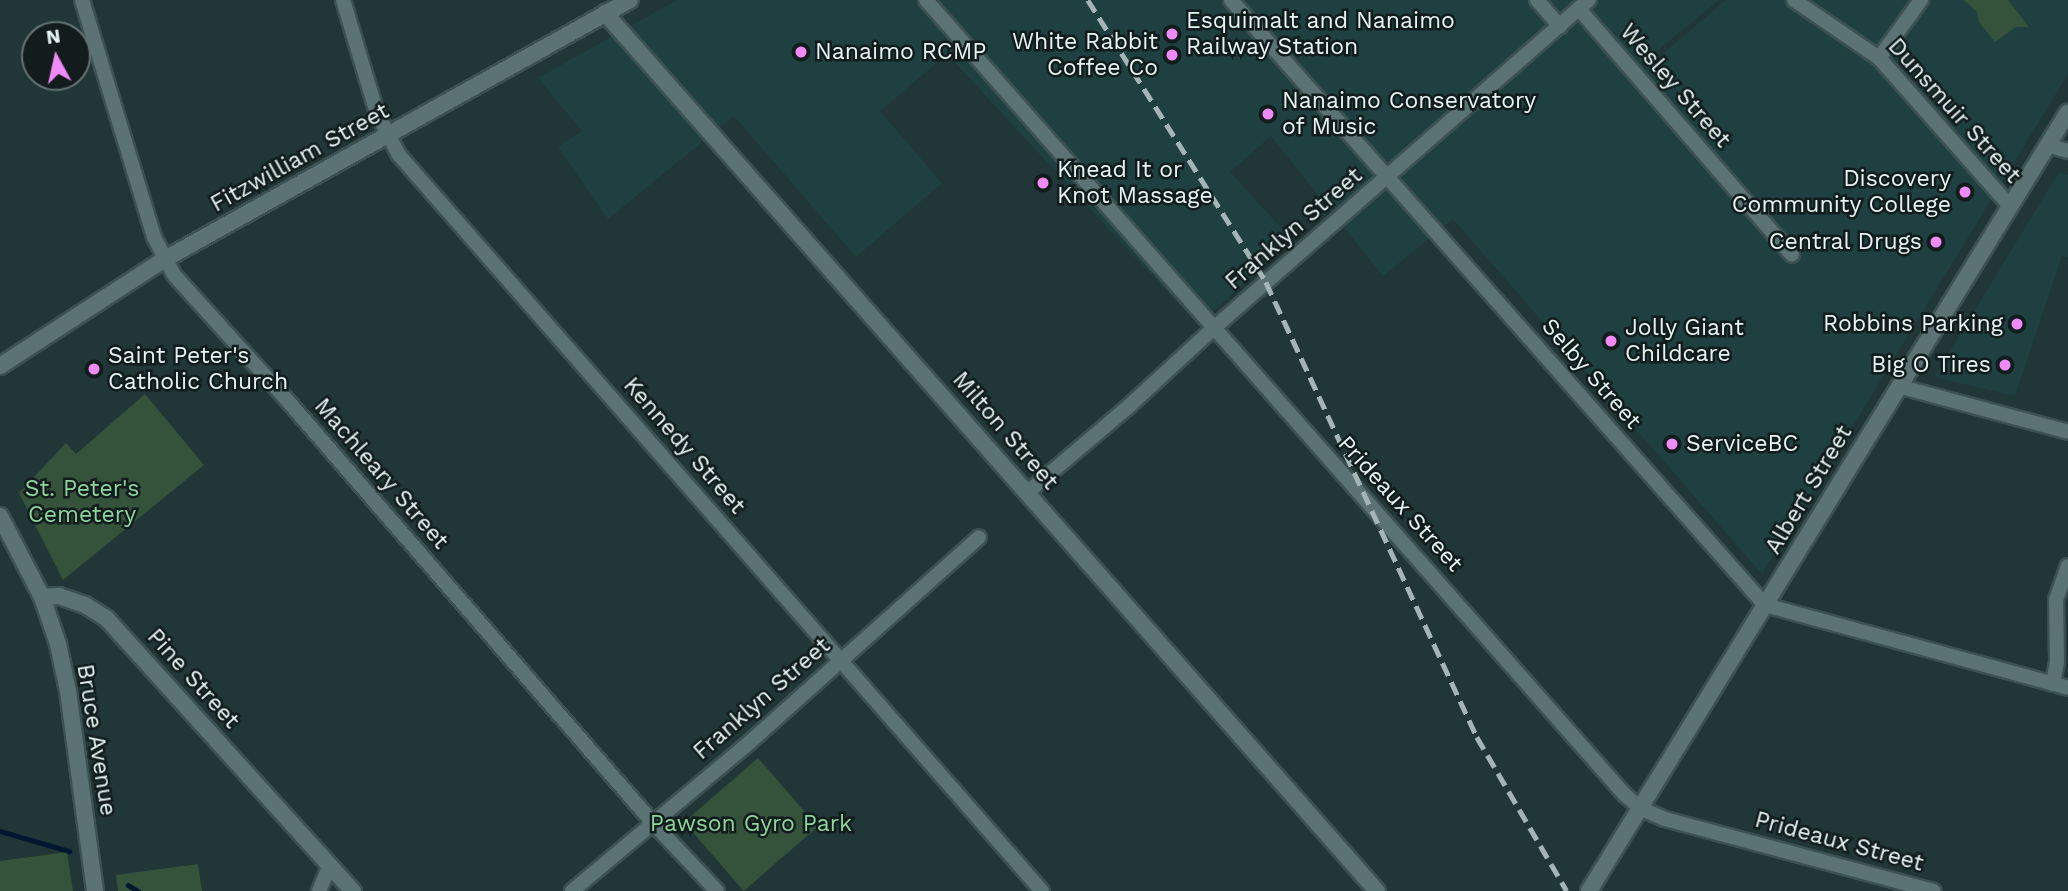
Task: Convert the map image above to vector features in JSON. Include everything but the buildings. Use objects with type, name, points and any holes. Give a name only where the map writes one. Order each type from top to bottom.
[{"type":"street","name":"Machleary Street","points":[[82,0],[154,237],[179,281],[287,400],[653,823],[716,891]]},
{"type":"street","name":"Kennedy Street","points":[[343,0],[377,113],[399,155],[1042,891]]},
{"type":"street","name":"Fitzwilliam Street","points":[[0,366],[165,259],[387,135],[603,7],[629,0]]},
{"type":"street","name":"Prideaux Street","points":[[926,0],[1624,794],[1640,808],[1665,819],[1933,891]]},
{"type":"street","name":"Selby Street","points":[[1231,0],[1765,606]]},
{"type":"street","points":[[1537,0],[1560,26]]},
{"type":"street","name":"Dunsmuir Street","points":[[1794,0],[1879,58],[2009,205]]},
{"type":"street","points":[[1879,58],[1921,0]]},
{"type":"street","name":"Franklyn Street","points":[[1028,492],[1584,5]]},
{"type":"street","name":"Wesley Street","points":[[1584,5],[1792,255]]},
{"type":"street","name":"Milton Street","points":[[603,7],[1377,891]]},
{"type":"street","name":"Albert Street","points":[[1589,891],[2068,113]]},
{"type":"street","points":[[2047,145],[2068,151]]},
{"type":"street","points":[[1898,386],[2068,432]]},
{"type":"street","points":[[0,516],[42,597]]},
{"type":"street","name":"Franklyn Street","points":[[572,891],[841,660],[979,537]]},
{"type":"street","points":[[2053,684],[2057,662],[2054,618],[2056,600],[2068,566]]},
{"type":"street","name":"Pine Street","points":[[42,597],[59,596],[85,605],[107,619],[353,891]]},
{"type":"street","name":"Bruce Avenue","points":[[42,597],[58,644],[68,691],[95,891]]},
{"type":"street","points":[[1765,606],[2068,688]]},
{"type":"street","points":[[318,891],[330,865]]},
{"type":"shaded area","points":[[677,0],[1719,0],[1641,64],[1645,69],[1726,0],[2068,0],[2068,74],[1762,574],[1453,219],[1383,276],[1271,136],[1230,172],[1292,240],[1198,325],[947,54],[880,111],[942,183],[856,257],[734,116],[608,219],[558,147],[582,131],[538,78]]},
{"type":"shaded area","points":[[2059,172],[2068,175],[2068,257],[2062,256],[2015,396],[1934,377]]},
{"type":"green space","points":[[1964,0],[2008,0],[2029,27],[2016,27],[1995,42],[1979,22],[1977,12]]},
{"type":"green space","name":"St. Peter's Cemetery","points":[[145,394],[204,465],[63,580],[19,493],[66,443],[76,454]]},
{"type":"green space","name":"Pawson Gyro Park","points":[[758,758],[818,827],[744,891],[684,822]]},
{"type":"green space","points":[[67,852],[73,891],[0,891],[0,861]]},
{"type":"green space","points":[[198,864],[202,891],[118,891],[116,875]]},
{"type":"waterway","points":[[0,831],[69,851]]},
{"type":"waterway","points":[[128,885],[138,891]]},
{"type":"railway","points":[[1088,0],[1266,282],[1477,737],[1567,891]]},
{"type":"place","name":"Esquimalt and Nanaimo Railway Station","points":[[1172,34]]},
{"type":"place","name":"Nanaimo RCMP","points":[[801,52]]},
{"type":"place","name":"White Rabbit Coffee Co","points":[[1172,55]]},
{"type":"place","name":"Nanaimo Conservatory of Music","points":[[1268,114]]},
{"type":"place","name":"Knead It or Knot Massage","points":[[1043,183]]},
{"type":"place","name":"Discovery Community College","points":[[1965,192]]},
{"type":"place","name":"Central Drugs","points":[[1936,242]]},
{"type":"place","name":"Robbins Parking","points":[[2017,324]]},
{"type":"place","name":"Jolly Giant Childcare","points":[[1611,341]]},
{"type":"place","name":"Big O Tires","points":[[2005,365]]},
{"type":"place","name":"Saint Peter's Catholic Church","points":[[94,369]]},
{"type":"place","name":"ServiceBC","points":[[1672,444]]}]
